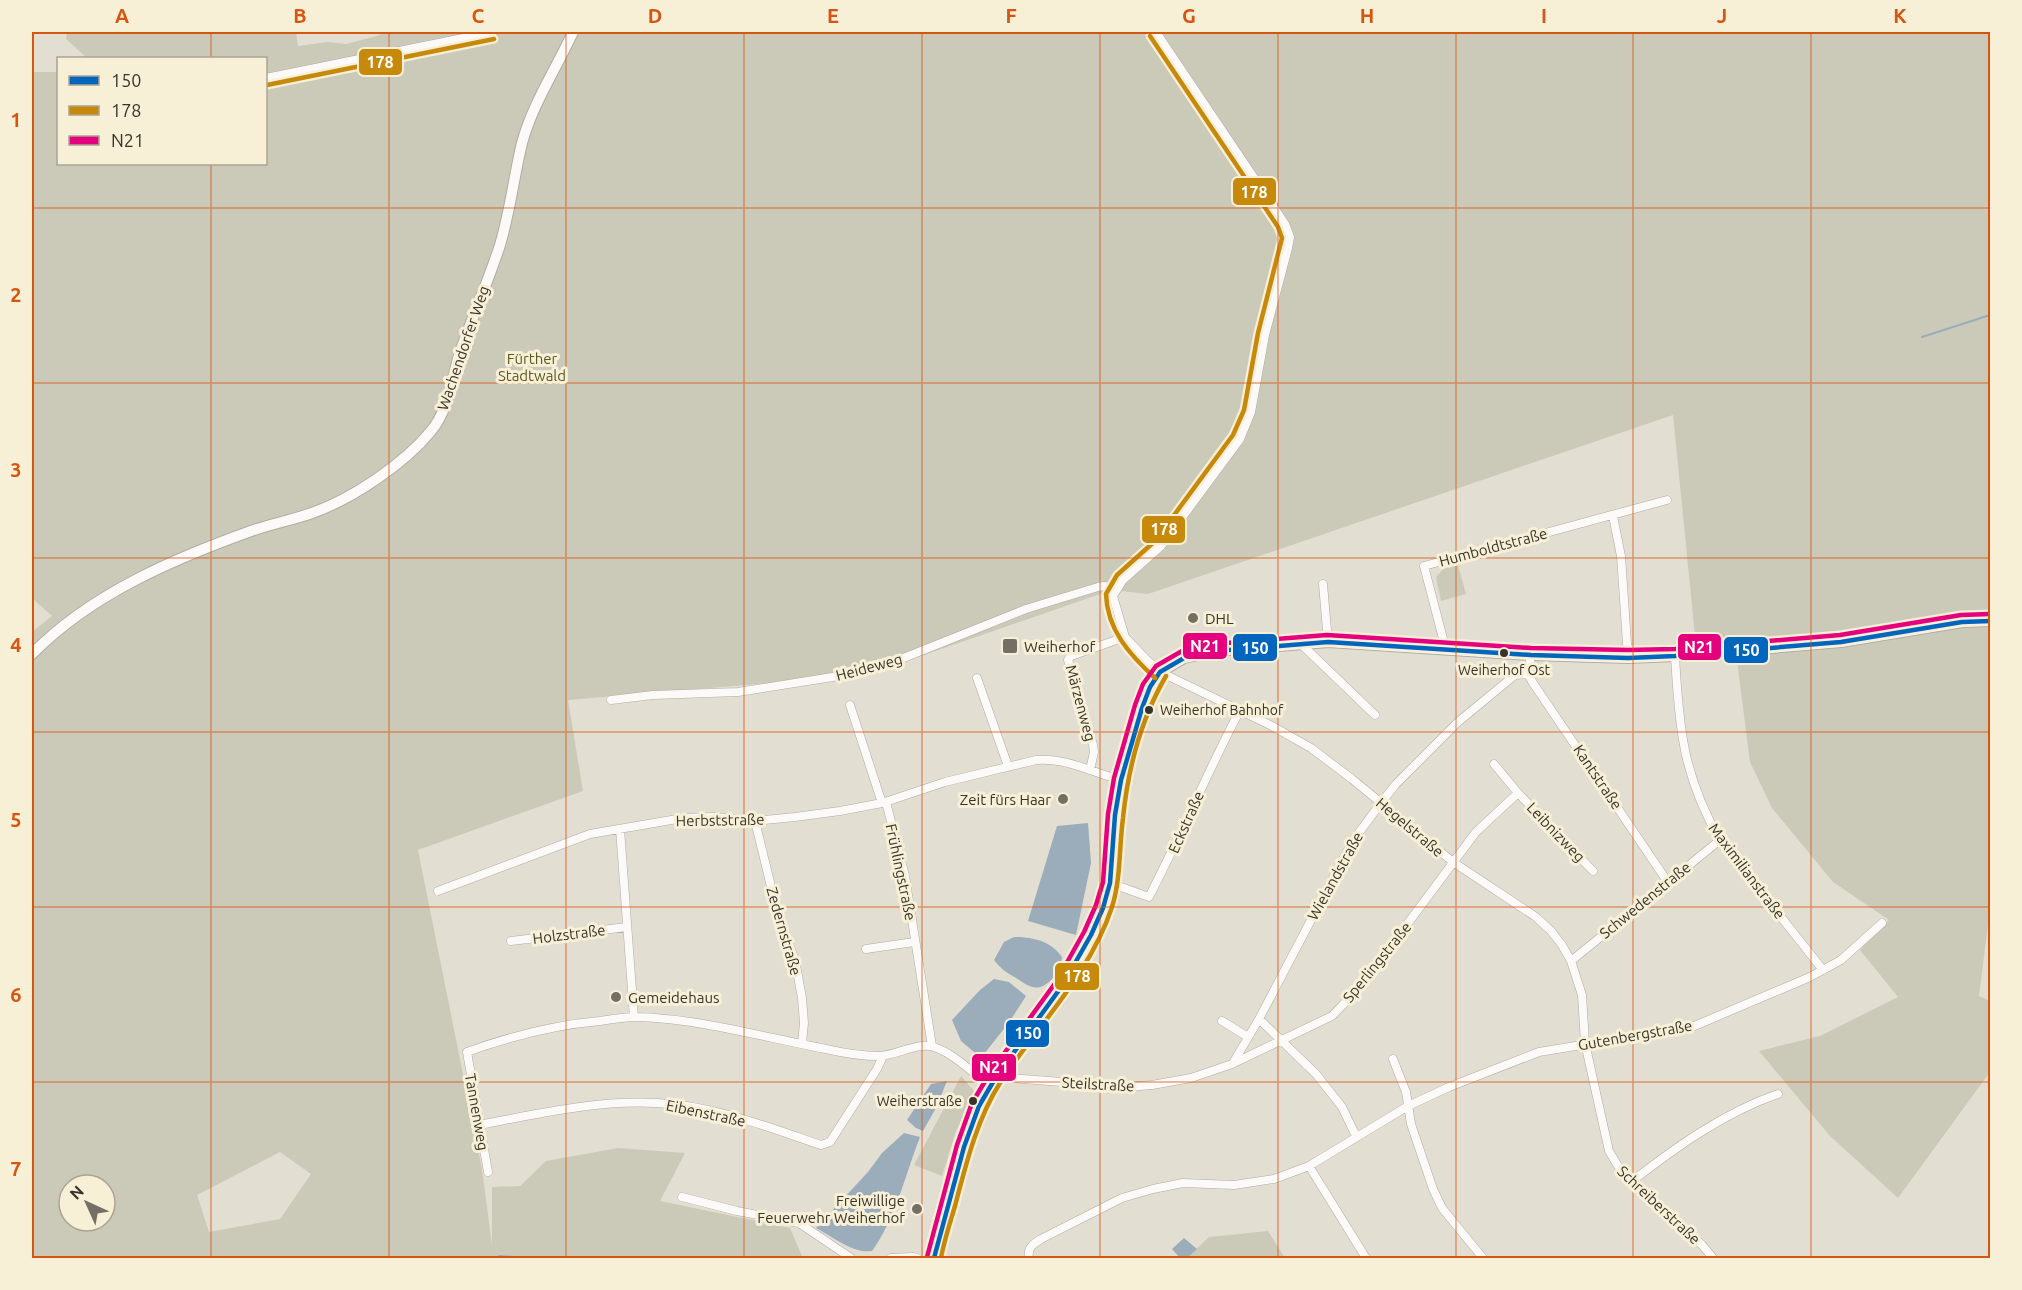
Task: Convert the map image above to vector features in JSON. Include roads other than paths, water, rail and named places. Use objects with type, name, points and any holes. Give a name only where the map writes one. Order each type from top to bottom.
[{"type":"street","points":[[267,78],[492,32]]},
{"type":"street","name":"Wachendorfer Weg","points":[[32,654],[60,628],[107,595],[162,566],[252,531],[312,513],[350,495],[387,470],[432,430],[442,410],[459,355],[500,243],[523,141],[539,95],[573,32]]},
{"type":"street","points":[[1125,637],[1115,608],[1113,596],[1116,588],[1161,546],[1240,439],[1251,412],[1265,335],[1290,237],[1285,224],[1156,32]]},
{"type":"street","name":"Humboldtstraße","points":[[1446,650],[1424,566],[1667,500]]},
{"type":"street","points":[[1612,516],[1621,556],[1628,658]]},
{"type":"street","points":[[1323,584],[1328,642]]},
{"type":"street","name":"Heideweg","points":[[611,700],[653,695],[738,692],[845,675],[891,663],[1026,609],[1098,587],[1116,588]]},
{"type":"street","points":[[934,1258],[964,1147],[980,1106],[993,1081],[1062,986],[1091,935],[1103,908],[1110,883],[1115,815],[1121,780],[1142,708],[1150,687],[1160,672],[1184,658],[1216,651],[1328,642],[1531,655],[1628,658],[1841,642],[1962,622],[1990,621]]},
{"type":"street","name":"Hegelstraße","points":[[1125,637],[1160,672],[1240,710],[1311,748],[1453,862],[1536,917],[1551,931],[1571,961],[1582,995],[1585,1043]]},
{"type":"street","name":"Märzenweg","points":[[1090,770],[1094,752],[1068,660],[1071,656],[1125,637]]},
{"type":"street","points":[[1301,644],[1375,715]]},
{"type":"street","points":[[1528,674],[1531,655]]},
{"type":"street","name":"Maximilianstraße","points":[[1676,656],[1679,717],[1684,752],[1700,801],[1720,840],[1823,970]]},
{"type":"street","name":"Wielandstraße","points":[[1232,1064],[1259,1019],[1352,842],[1381,802],[1458,722],[1515,675],[1528,674]]},
{"type":"street","name":"Kantstraße","points":[[1528,674],[1667,881]]},
{"type":"street","points":[[977,678],[1008,766]]},
{"type":"street","name":"Frühlingstraße","points":[[850,705],[884,802],[905,876],[932,1046]]},
{"type":"street","name":"Eckstraße","points":[[1110,883],[1149,897],[1240,710]]},
{"type":"street","name":"Herbststraße","points":[[438,891],[586,835],[683,818],[714,817],[755,820],[795,817],[884,802],[945,782],[1046,759],[1121,780]]},
{"type":"street","name":"Leibnizweg","points":[[1494,764],[1518,793],[1593,871]]},
{"type":"street","name":"Leibnizweg","points":[[1453,862],[1476,832],[1518,793]]},
{"type":"street","name":"Zedernstraße","points":[[755,820],[778,915],[795,960],[804,1023],[802,1043]]},
{"type":"street","name":"Holzstraße","points":[[620,829],[634,1017]]},
{"type":"street","name":"Schwedenstraße","points":[[1571,961],[1720,840]]},
{"type":"street","name":"Sperlingstraße","points":[[1232,1064],[1332,1016],[1361,986],[1453,862]]},
{"type":"street","name":"Gutenbergstraße","points":[[1029,1258],[1031,1245],[1122,1198],[1183,1183],[1234,1185],[1274,1179],[1309,1166],[1408,1106],[1449,1087],[1539,1052],[1685,1029],[1823,970],[1840,960],[1882,923]]},
{"type":"street","name":"Holzstraße","points":[[511,941],[627,927]]},
{"type":"street","name":"Frühlingstraße","points":[[866,949],[914,942]]},
{"type":"street","points":[[634,1017],[668,1019],[826,1049],[882,1056],[932,1046],[952,1056],[976,1076],[993,1081]]},
{"type":"street","name":"Tannenweg","points":[[488,1172],[467,1052],[522,1033],[571,1023],[634,1017]]},
{"type":"street","points":[[1259,1019],[1316,1074],[1342,1107],[1356,1136]]},
{"type":"street","points":[[1222,1021],[1248,1037]]},
{"type":"street","name":"Schreiberstraße","points":[[1585,1043],[1609,1150],[1621,1172],[1680,1224],[1713,1258]]},
{"type":"street","name":"Eibenstraße","points":[[479,1125],[603,1103],[658,1103],[708,1111],[820,1145],[830,1142],[877,1069],[882,1056]]},
{"type":"street","points":[[1393,1059],[1406,1092],[1423,1164],[1437,1198],[1461,1233],[1483,1258]]},
{"type":"street","name":"Steilstraße","points":[[993,1081],[1152,1086],[1191,1078],[1232,1064]]},
{"type":"street","points":[[1631,1182],[1658,1160],[1702,1131],[1755,1102],[1778,1094]]},
{"type":"street","points":[[1309,1166],[1366,1258]]},
{"type":"street","points":[[682,1197],[737,1211],[799,1222],[851,1258]]},
{"type":"street","points":[[891,1258],[917,1258]]},
{"type":"water","points":[[1088,823],[1091,863],[1076,935],[1028,921],[1057,826]]},
{"type":"water","points":[[1014,937],[1041,941],[1053,947],[1062,957],[1058,970],[1048,983],[1038,987],[1030,986],[1007,972],[994,960],[1004,942]]},
{"type":"water","points":[[994,979],[1009,982],[1026,996],[981,1058],[961,1041],[952,1020],[980,990]]},
{"type":"water","points":[[947,1081],[923,1131],[916,1128],[907,1120],[931,1084]]},
{"type":"water","points":[[904,1133],[920,1137],[888,1225],[872,1251],[857,1250],[816,1228],[868,1172],[882,1153]]},
{"type":"water","points":[[1184,1238],[1197,1249],[1187,1258],[1180,1258],[1172,1249]]},
{"type":"waterway","points":[[1922,337],[1990,315]]},
{"type":"waterway","points":[[32,396],[32,406]]},
{"type":"waterway","points":[[499,1256],[528,1258]]},
{"type":"waterway","points":[[488,1258],[493,1257]]},
{"type":"place","name":"DHL","points":[[1193,618]]},
{"type":"place","name":"Weiherhof","points":[[1010,646]]},
{"type":"place","name":"Weiherhof Ost","points":[[1504,653]]},
{"type":"place","name":"Weiherhof Bahnhof","points":[[1149,710]]},
{"type":"place","name":"Zeit fürs Haar","points":[[1063,799]]},
{"type":"place","name":"Gemeidehaus","points":[[616,997]]},
{"type":"place","name":"Weiherstraße","points":[[973,1101]]},
{"type":"place","name":"Freiwillige Feuerwehr Weiherhof","points":[[917,1209]]},
{"type":"park label","name":"Fürther Stadtwald","points":[[532,366]]}]
